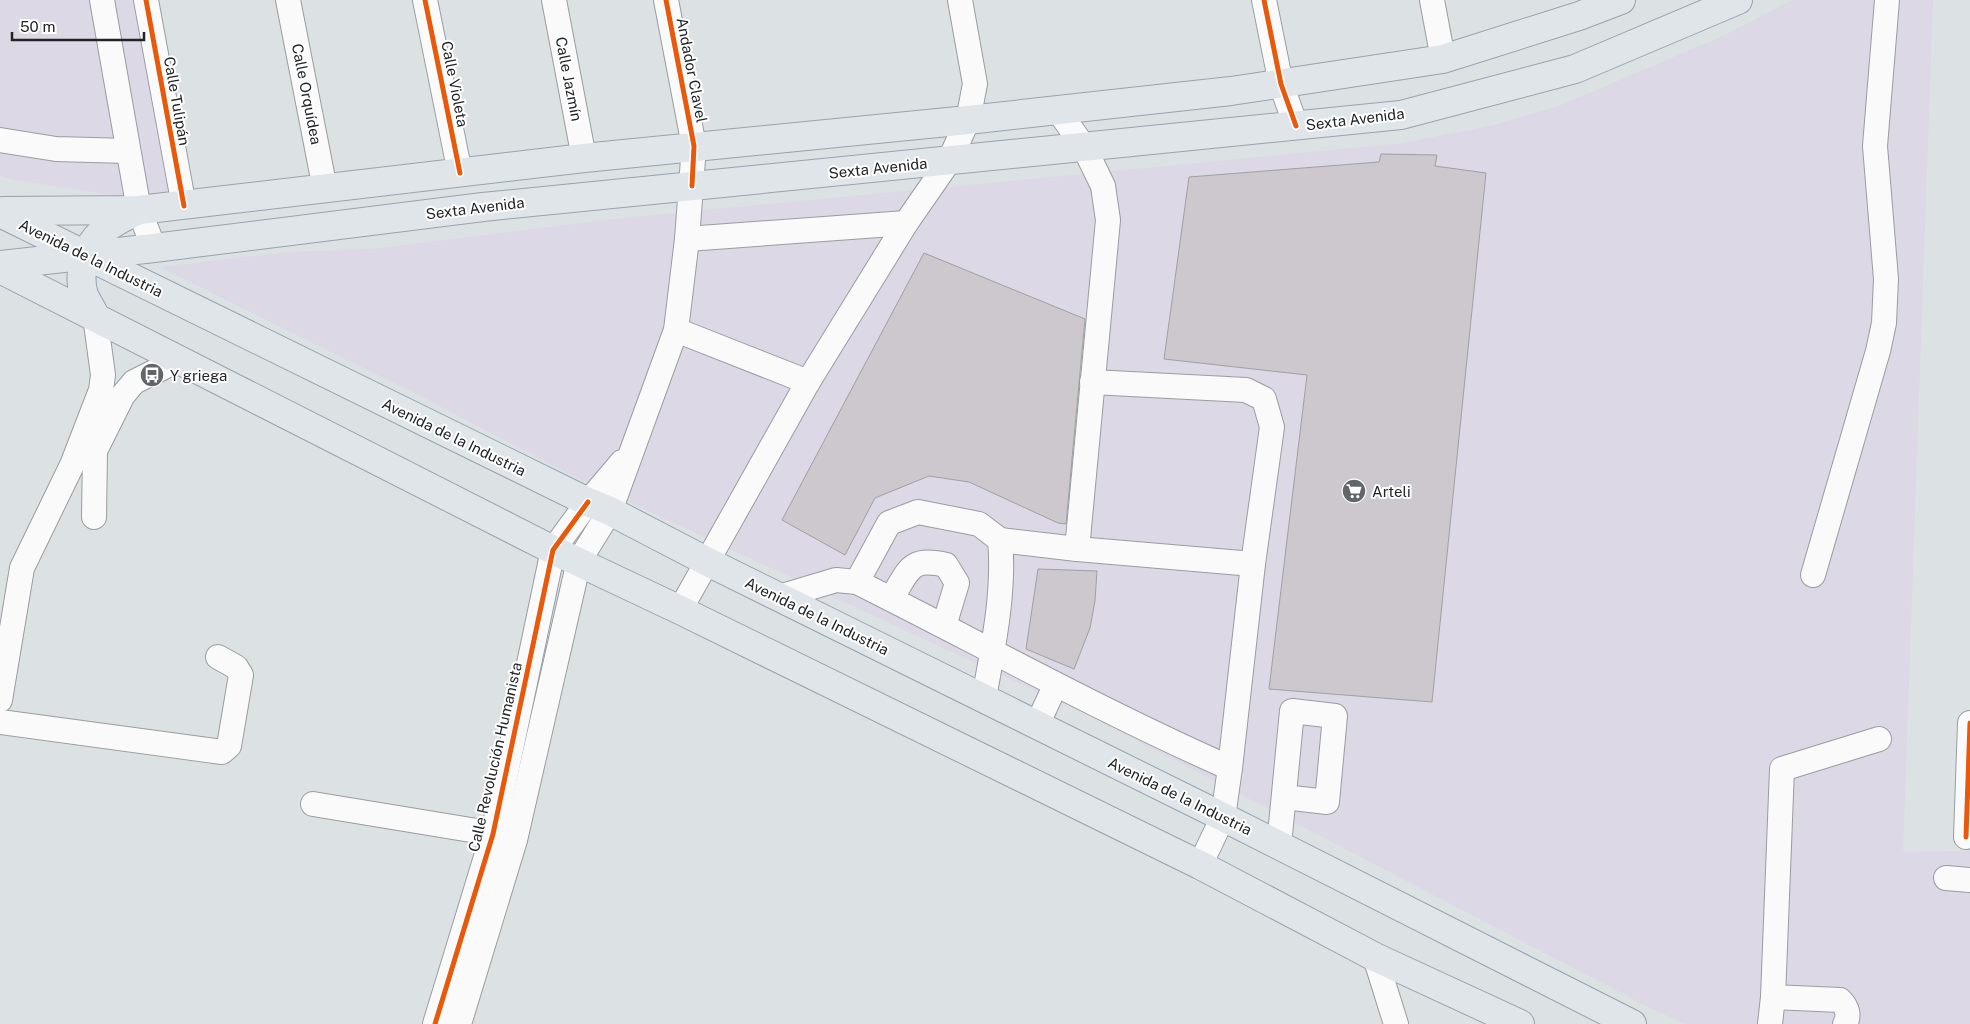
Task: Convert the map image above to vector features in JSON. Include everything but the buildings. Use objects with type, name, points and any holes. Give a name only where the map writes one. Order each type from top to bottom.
[{"type":"main road","points":[[0,212],[139,210],[184,206],[584,158],[968,120],[1231,91],[1443,59],[1578,16],[1620,0]]},
{"type":"main road","name":"Sexta Avenida","points":[[0,267],[474,208],[1401,115],[1575,69],[1738,0]]},
{"type":"main road","points":[[96,316],[83,294],[81,273],[86,255],[100,232],[117,220],[139,210]]},
{"type":"main road","name":"Avenida de la Industria","points":[[0,212],[984,698],[1632,1024]]},
{"type":"main road","points":[[152,288],[147,279],[146,269],[154,248]]},
{"type":"main road","points":[[0,267],[553,550],[680,610],[1200,865],[1375,957],[1520,1024]]},
{"type":"street","points":[[102,0],[139,210],[154,248]]},
{"type":"street","name":"Calle Tulipán","points":[[146,0],[184,206]]},
{"type":"street","name":"Calle Orquídea","points":[[288,0],[326,189]]},
{"type":"street","name":"Calle Violeta","points":[[425,0],[460,172]]},
{"type":"street","name":"Calle Jazmín","points":[[554,0],[584,158]]},
{"type":"street","name":"Andador Clavel","points":[[598,506],[634,448],[676,330],[687,239],[694,146],[666,0]]},
{"type":"street","points":[[680,610],[808,382],[906,223],[949,161],[968,120],[975,84],[960,0]]},
{"type":"street","points":[[1264,0],[1281,84],[1296,126]]},
{"type":"street","points":[[1432,0],[1443,59]]},
{"type":"street","points":[[1813,575],[1878,351],[1884,323],[1886,279],[1875,146],[1888,0]]},
{"type":"street","points":[[1057,109],[1084,147],[1103,186],[1108,220],[1077,550]]},
{"type":"street","points":[[0,140],[56,149],[128,151]]},
{"type":"street","points":[[687,239],[906,223]]},
{"type":"street","points":[[0,700],[22,568],[72,465],[101,390],[104,374],[96,316]]},
{"type":"street","points":[[676,330],[808,382]]},
{"type":"street","points":[[94,517],[95,451],[123,395],[134,382],[180,359]]},
{"type":"street","points":[[1092,382],[1246,390],[1264,399],[1272,426],[1253,564],[1223,817],[1200,865]]},
{"type":"street","points":[[72,465],[94,475]]},
{"type":"street","name":"Calle Revolución Humanista","points":[[435,1024],[504,837],[553,550],[598,506]]},
{"type":"street","name":"Calle Revolución Humanista","points":[[459,1024],[504,837],[579,561],[598,506]]},
{"type":"street","points":[[857,582],[889,523],[918,512],[979,524],[1000,540],[1077,550],[1253,564]]},
{"type":"street","points":[[984,698],[992,650],[1002,559],[1000,540]]},
{"type":"street","points":[[890,599],[912,566],[927,560],[946,565],[957,584],[944,626]]},
{"type":"street","points":[[779,597],[836,580],[857,582],[992,650],[1055,686],[1230,768]]},
{"type":"street","points":[[0,722],[222,752],[229,746],[241,674],[236,667],[218,658]]},
{"type":"street","points":[[1037,725],[1055,686]]},
{"type":"street","points":[[1966,837],[1970,722]]},
{"type":"street","points":[[1770,1024],[1773,996],[1782,768],[1878,739]]},
{"type":"street","points":[[1279,845],[1284,797]]},
{"type":"street","points":[[313,804],[504,837]]},
{"type":"street","points":[[1946,878],[1970,880]]},
{"type":"street","points":[[1375,957],[1396,1024]]},
{"type":"street","points":[[1773,996],[1840,1000],[1846,1006],[1848,1018],[1845,1024]]},
{"type":"shaded area","points":[[0,0],[146,0],[184,206],[10,179],[0,175]]},
{"type":"shaded area","points":[[1792,0],[1933,0],[1903,852],[1970,851],[1970,1024],[1686,1024],[1650,1008],[1092,717],[577,478],[428,400],[160,267],[289,252],[372,249],[623,218],[1396,144],[1491,126],[1559,106],[1723,36]]},
{"type":"cycle path","points":[[146,0],[184,206]]},
{"type":"cycle path","points":[[425,0],[460,173]]},
{"type":"cycle path","points":[[666,0],[694,146],[692,186]]},
{"type":"cycle path","points":[[1264,0],[1281,84],[1296,126]]},
{"type":"cycle path","points":[[435,1024],[493,834],[553,550],[588,502]]},
{"type":"cycle path","points":[[1966,837],[1970,723]]},
{"type":"place","name":"Y griega","points":[[152,375]]},
{"type":"place","name":"Arteli","points":[[1354,491]]}]
